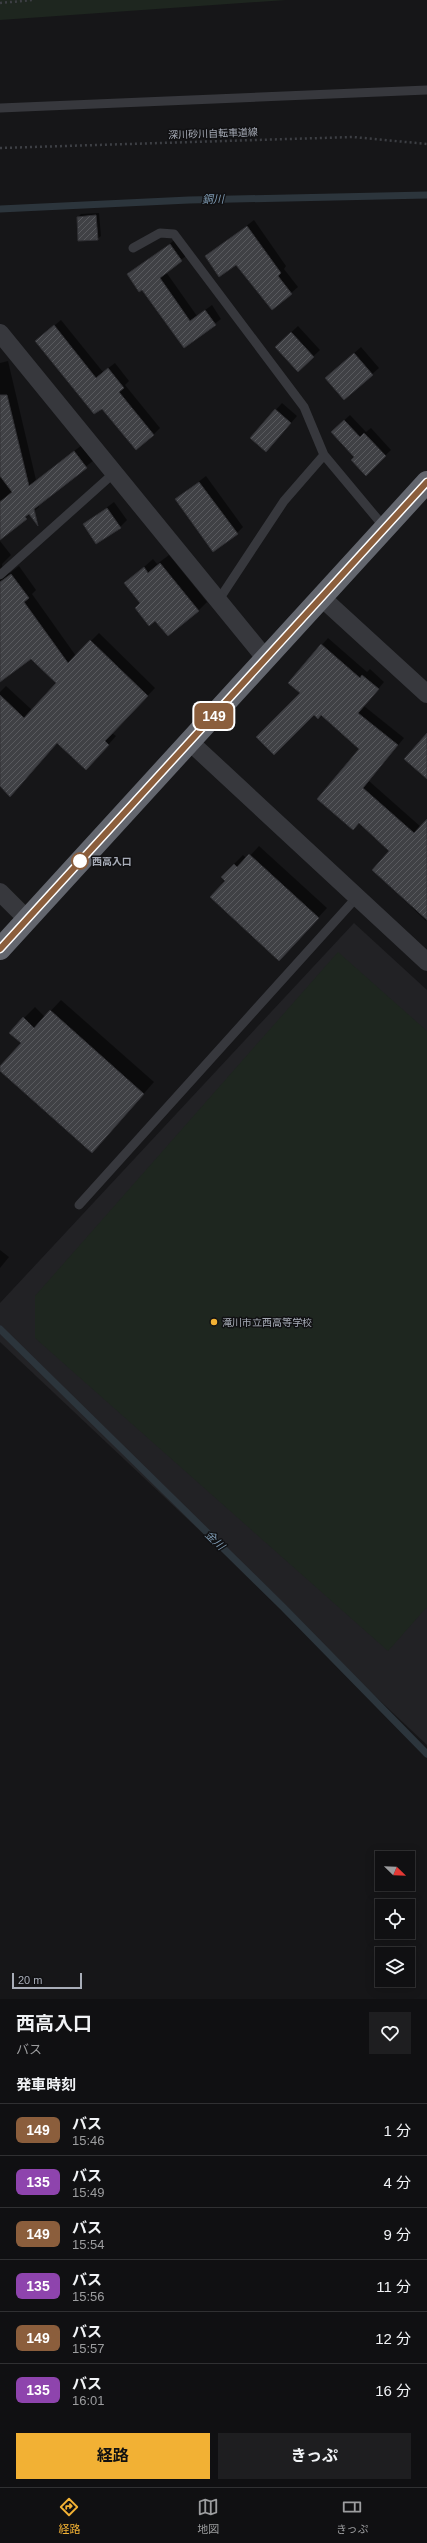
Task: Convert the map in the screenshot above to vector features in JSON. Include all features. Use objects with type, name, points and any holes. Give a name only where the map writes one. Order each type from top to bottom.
[{"type":"highway","points":[[0,949],[427,482]]},
{"type":"street","points":[[0,333],[266,659]]},
{"type":"street","points":[[321,597],[427,694]]},
{"type":"street","points":[[190,742],[356,898],[427,962]]},
{"type":"street","points":[[0,892],[27,919]]},
{"type":"lane","points":[[0,108],[427,90]]},
{"type":"lane","points":[[133,248],[160,233],[174,234],[304,407],[324,455],[385,528]]},
{"type":"lane","points":[[218,601],[284,501],[324,455]]},
{"type":"lane","points":[[0,575],[114,473]]},
{"type":"lane","points":[[79,1205],[356,898]]},
{"type":"path","points":[[0,3],[33,0]]},
{"type":"path","name":"深川砂川自転車道線","points":[[0,148],[353,137],[427,144]]},
{"type":"shaded area","points":[[0,0],[286,0],[0,20]]},
{"type":"shaded area","name":"滝川市立西高等学校","points":[[354,923],[427,990],[427,1745],[0,1342],[0,1303]]},
{"type":"shaded area","name":"滝川市立西高等学校","points":[[338,952],[427,1031],[427,1607],[388,1651],[35,1338],[35,1296]]},
{"type":"building","points":[[96,215],[98,240],[78,241],[77,217]]},
{"type":"building","points":[[247,226],[281,273],[278,276],[292,294],[272,310],[236,265],[219,277],[205,256]]},
{"type":"building","points":[[170,244],[182,261],[160,278],[190,321],[205,310],[216,325],[184,348],[142,290],[139,292],[127,274]]},
{"type":"building","points":[[54,325],[96,378],[108,368],[124,388],[119,392],[154,435],[136,450],[102,409],[94,414],[35,341]]},
{"type":"building","points":[[291,332],[314,357],[298,372],[275,347]]},
{"type":"building","points":[[354,353],[373,375],[344,400],[325,378]]},
{"type":"building","points":[[0,395],[7,395],[29,486],[74,451],[87,468],[34,509],[38,526],[29,514],[25,517],[27,519],[0,540],[0,502],[12,492],[0,476]]},
{"type":"building","points":[[275,409],[291,423],[266,452],[250,438]]},
{"type":"building","points":[[344,420],[360,437],[364,433],[386,456],[366,476],[351,460],[354,457],[331,432]]},
{"type":"building","points":[[199,482],[238,534],[213,552],[175,499]]},
{"type":"building","points":[[107,508],[121,528],[96,544],[83,524]]},
{"type":"building","points":[[160,563],[199,611],[168,636],[155,621],[149,626],[135,608],[140,603],[124,583],[144,567],[148,573]]},
{"type":"building","points":[[11,574],[29,598],[24,602],[68,663],[90,640],[148,696],[105,741],[109,745],[86,770],[57,743],[10,797],[0,786],[0,695],[24,718],[56,683],[31,659],[0,682],[0,582]]},
{"type":"building","points":[[321,644],[360,678],[362,675],[379,689],[358,713],[398,745],[363,788],[414,833],[427,819],[427,920],[372,870],[389,851],[359,823],[353,830],[317,799],[359,749],[321,715],[318,719],[314,715],[274,755],[256,737],[300,693],[288,683]]},
{"type":"building","points":[[427,733],[427,779],[404,759]]},
{"type":"building","points":[[249,854],[319,918],[279,961],[210,897],[225,881],[221,877],[234,864],[237,867]]},
{"type":"building","points":[[50,1010],[144,1094],[92,1153],[0,1071],[0,1066],[21,1043],[9,1033],[23,1017],[34,1028]]},
{"type":"waterway","name":"銅川","points":[[0,209],[189,200],[427,195]]},
{"type":"waterway","name":"金川","points":[[0,1329],[283,1607],[427,1754]]},
{"type":"bus line","name":"149","points":[[0,949],[427,482]]},
{"type":"place","name":"西高入口","points":[[80,861]]},
{"type":"place","name":"滝川市立西高等学校","points":[[214,1322]]}]
